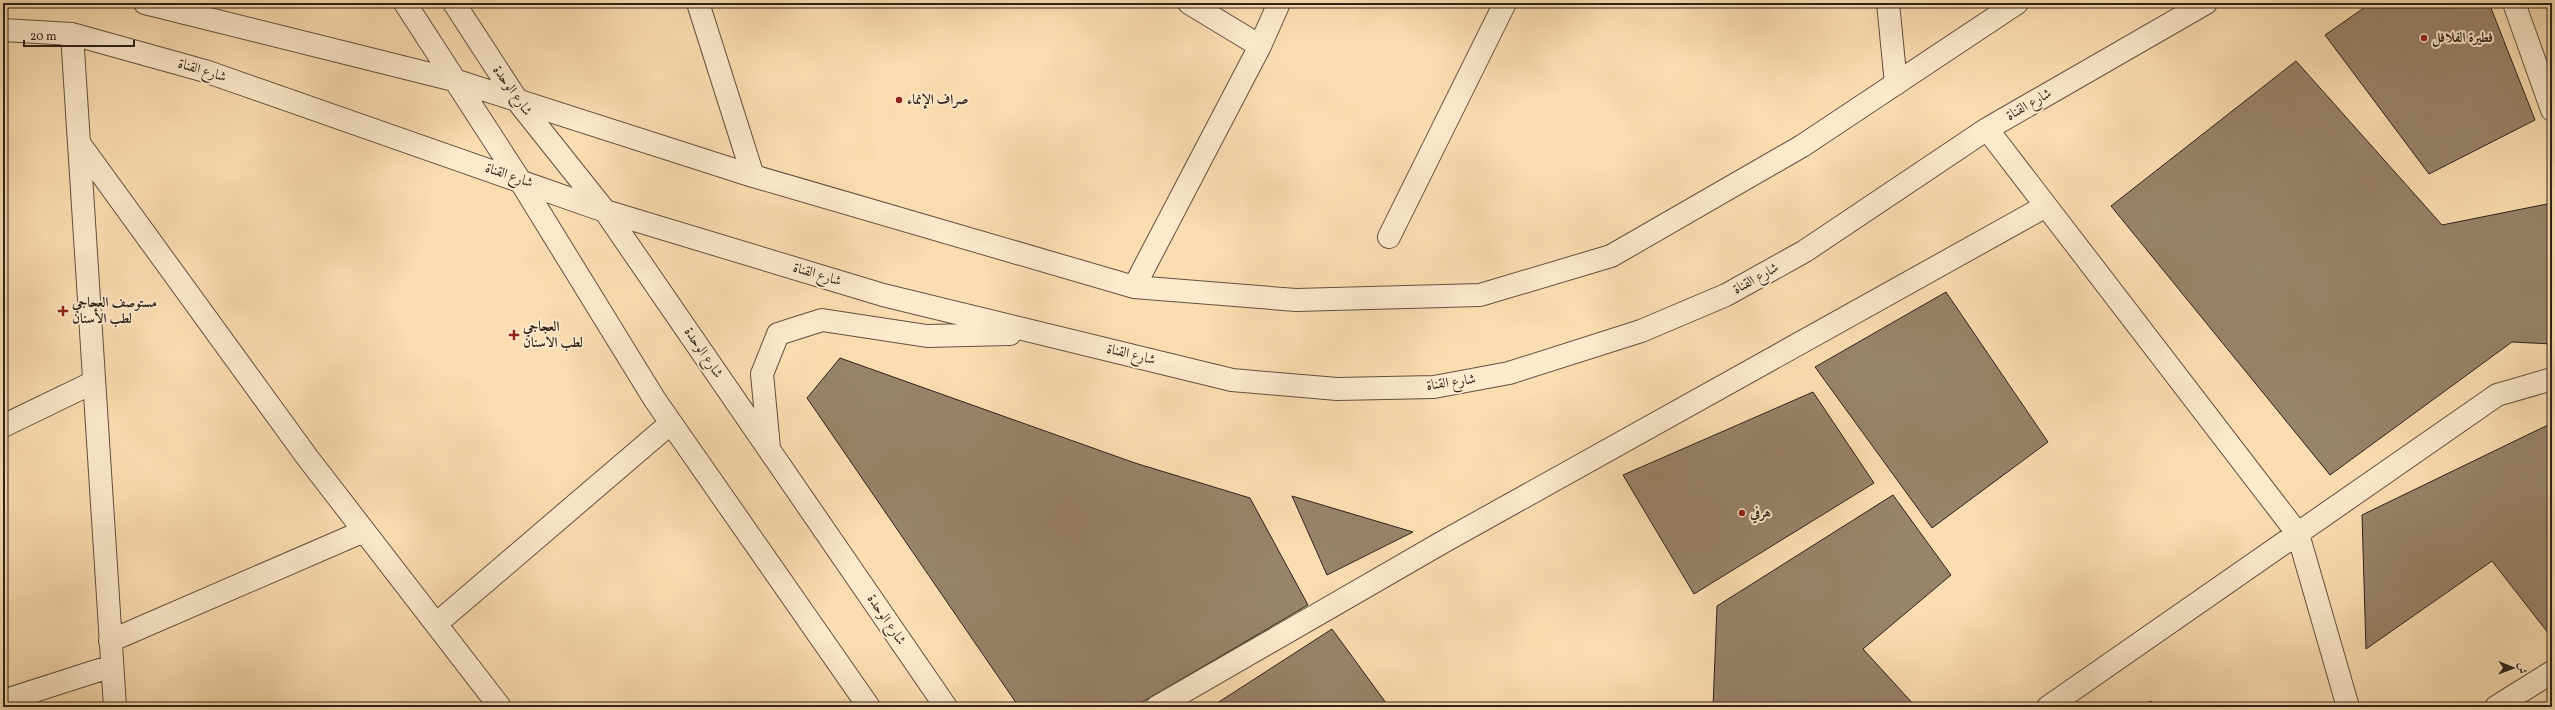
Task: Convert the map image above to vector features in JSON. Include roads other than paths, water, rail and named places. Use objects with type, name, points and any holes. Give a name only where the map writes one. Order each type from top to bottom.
[{"type":"street","points":[[145,3],[454,80],[519,103],[753,176],[1134,287],[1296,300],[1480,295],[1611,256],[1802,146],[2017,3]]},
{"type":"street","points":[[404,3],[519,179],[671,423],[869,707]]},
{"type":"street","name":"شارع الوحدة","points":[[454,3],[519,103],[605,211],[946,707]]},
{"type":"street","points":[[698,3],[753,176]]},
{"type":"street","points":[[1189,3],[1260,46]]},
{"type":"street","points":[[1134,287],[1260,46],[1279,3]]},
{"type":"street","points":[[1389,237],[1505,3]]},
{"type":"street","points":[[1888,3],[1896,84]]},
{"type":"street","name":"شارع القناة","points":[[3,30],[72,34],[205,71],[519,179],[605,211],[883,295],[1232,380],[1330,389],[1434,387],[1510,373],[1642,331],[1726,295],[1805,251],[1987,129],[2206,3]]},
{"type":"street","points":[[2514,3],[2552,110]]},
{"type":"street","points":[[72,34],[115,707]]},
{"type":"street","points":[[1987,129],[2298,534],[2348,707]]},
{"type":"street","points":[[79,143],[307,457],[500,707]]},
{"type":"street","points":[[1158,707],[1457,534],[2046,206]]},
{"type":"street","points":[[769,450],[762,374],[778,334],[822,320],[927,336],[1042,334]]},
{"type":"street","points":[[2048,707],[2497,395],[2552,379]]},
{"type":"street","points":[[3,426],[94,382]]},
{"type":"street","points":[[436,624],[671,423]]},
{"type":"street","points":[[110,641],[364,531]]},
{"type":"street","points":[[3,701],[112,666]]},
{"type":"street","points":[[2496,707],[2552,672]]},
{"type":"place","name":"فطيرة الفلافل","points":[[2424,38]]},
{"type":"place","name":"صراف الإنماء","points":[[899,100]]},
{"type":"place","name":"مستوصف العجاجي لطب الأسنان","points":[[63,311]]},
{"type":"place","name":"العجاجي لطب الاسنان","points":[[514,335]]},
{"type":"place","name":"هرفي","points":[[1742,513]]}]
